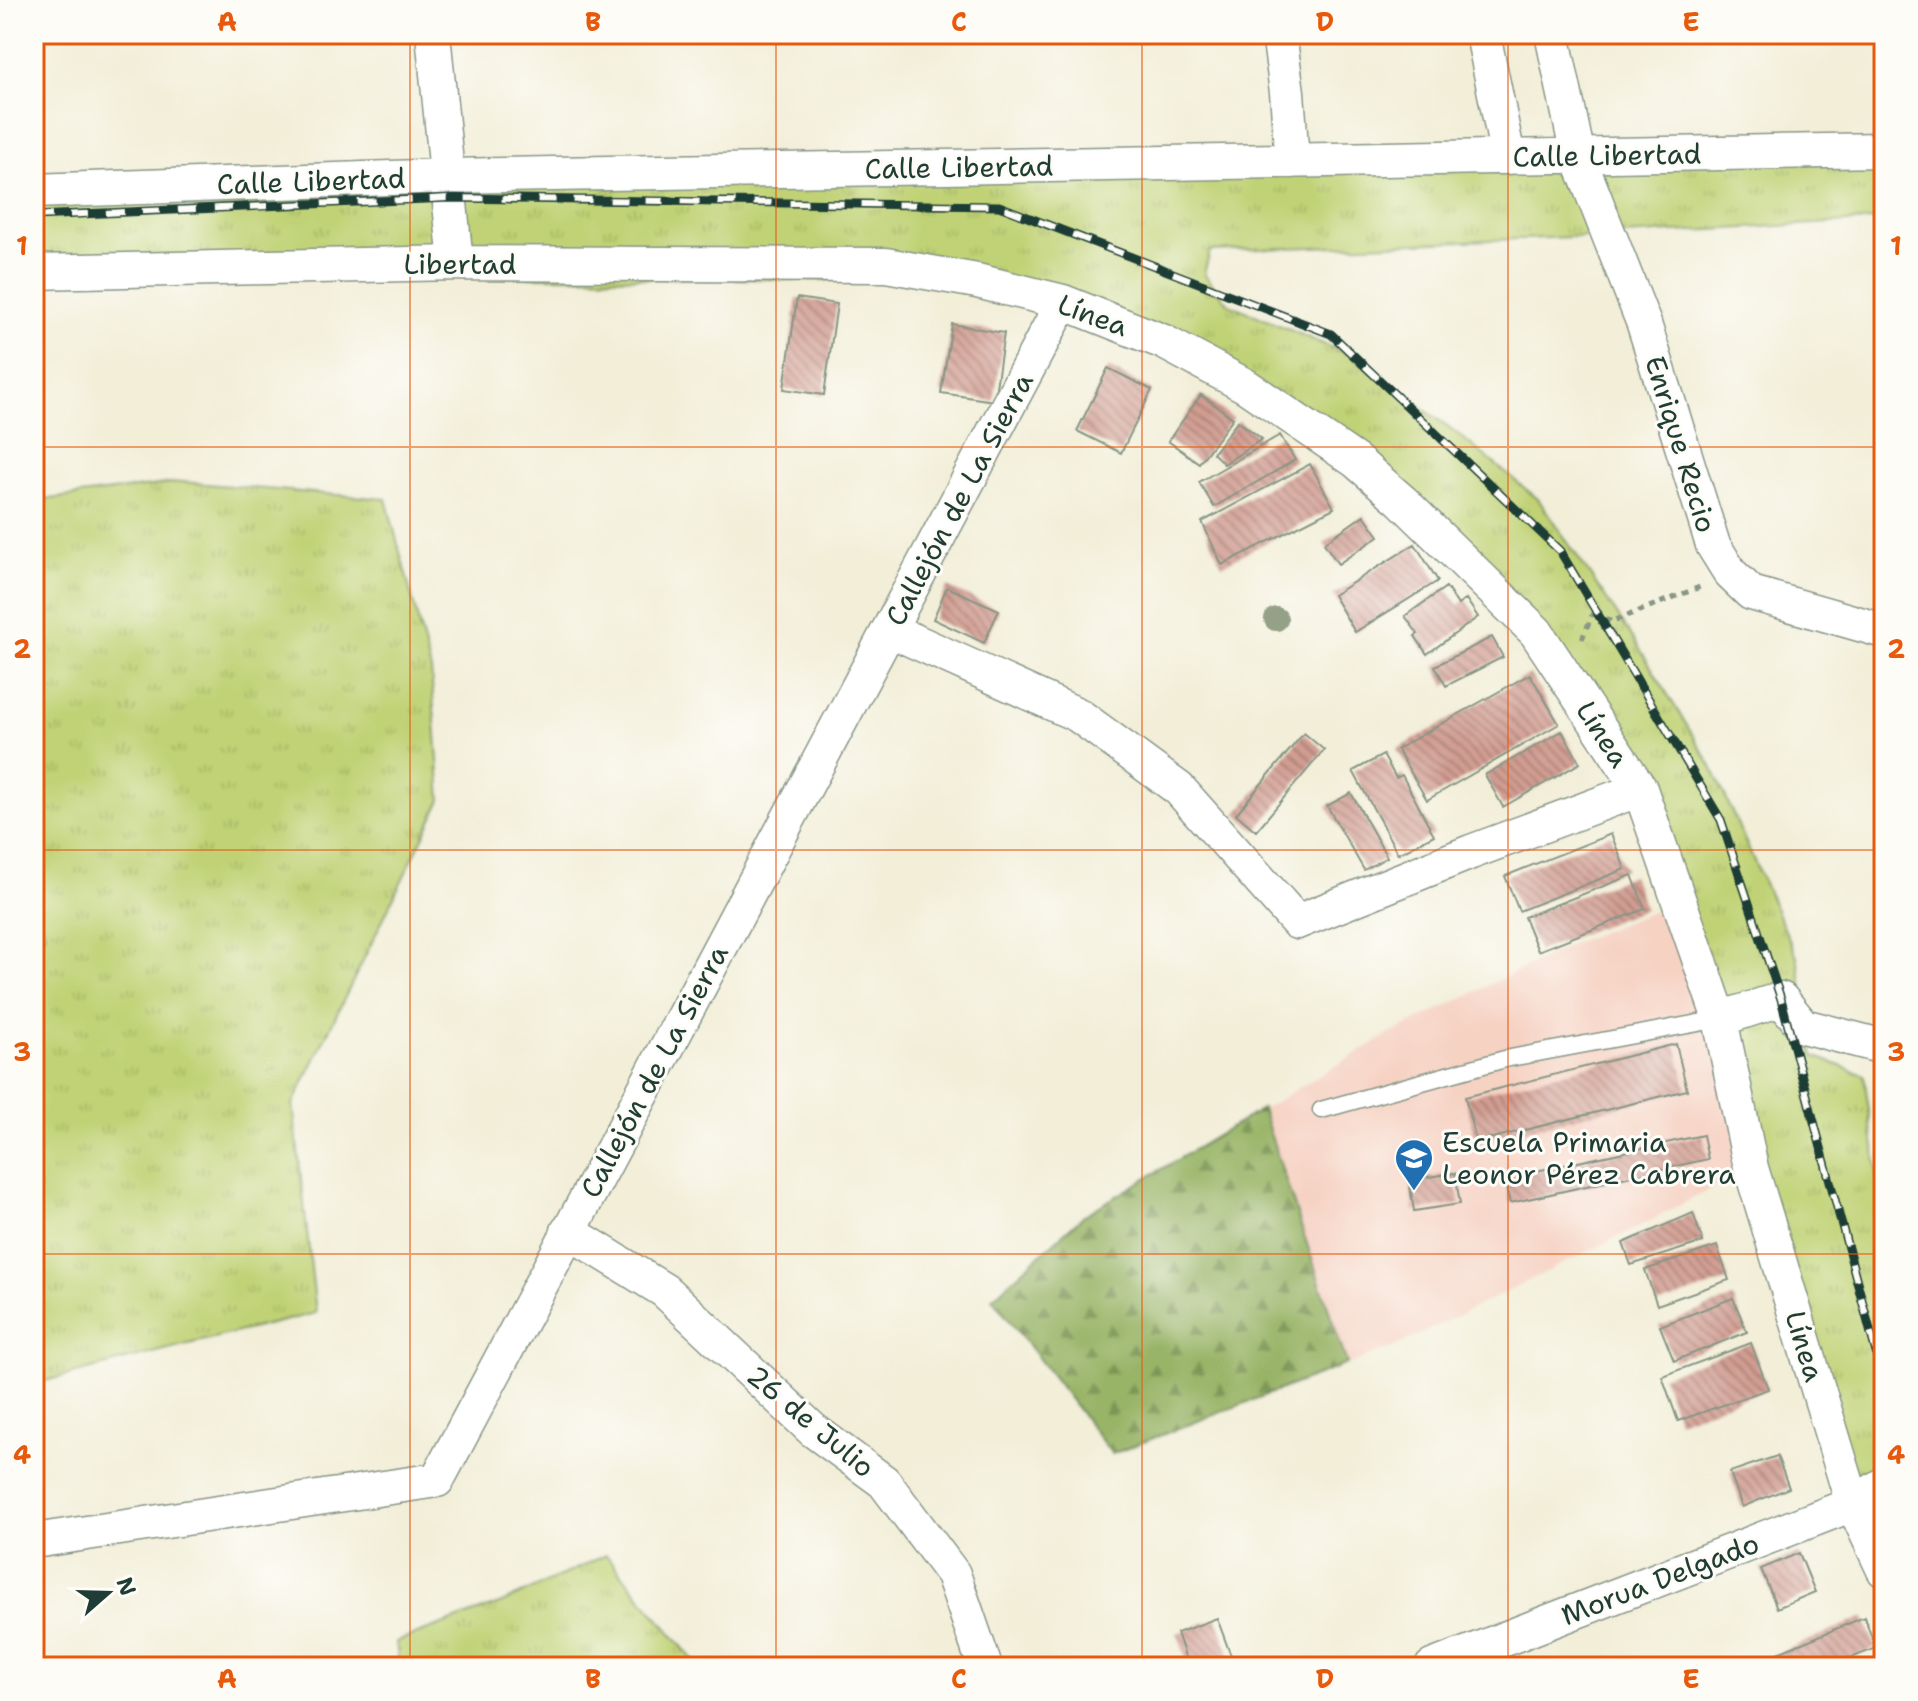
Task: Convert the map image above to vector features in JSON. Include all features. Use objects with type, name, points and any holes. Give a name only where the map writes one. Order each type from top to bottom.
[{"type":"street","points":[[433,34],[456,263]]},
{"type":"street","points":[[1279,34],[1292,161]]},
{"type":"street","points":[[1483,34],[1508,157]]},
{"type":"street","name":"Enrique Recio","points":[[1552,34],[1578,156],[1644,324],[1713,545],[1731,574],[1751,593],[1884,631]]},
{"type":"street","name":"Calle Libertad","points":[[34,191],[446,176],[1884,150]]},
{"type":"street","name":"Libertad","points":[[34,272],[456,263],[886,265]]},
{"type":"street","name":"Línea","points":[[886,265],[977,281],[1063,302],[1164,342],[1246,386],[1356,461],[1402,501],[1536,632],[1640,789],[1720,1019],[1751,1168],[1853,1504],[1884,1570]]},
{"type":"street","name":"Callejón de La Sierra","points":[[34,1541],[437,1480],[1063,302]]},
{"type":"street","points":[[890,630],[1078,715],[1179,789],[1297,922],[1640,789]]},
{"type":"street","points":[[1720,1019],[1781,999],[1803,1026],[1884,1047]]},
{"type":"street","name":"26 de Julio","points":[[568,1231],[665,1291],[813,1430],[884,1482],[953,1574],[985,1667]]},
{"type":"street","name":"Morua Delgado","points":[[1432,1667],[1853,1504],[1884,1484]]},
{"type":"lane","points":[[1321,1110],[1505,1059],[1720,1019]]},
{"type":"path","points":[[1566,677],[1595,608],[1611,622],[1731,574]]},
{"type":"shaded area","name":"Escuela Primaria Leonor Pérez Cabrera","points":[[1679,901],[1751,1168],[1394,1347],[1112,1454],[992,1298],[1083,1216],[1388,1035],[1576,942]]},
{"type":"green space","points":[[1884,150],[1884,220],[1622,235],[1210,251],[1204,274],[1229,304],[1349,355],[1454,431],[1538,499],[1635,641],[1711,765],[1797,957],[1814,1056],[1864,1075],[1884,1220],[1874,1290],[1884,1335],[1884,1570],[1640,789],[1536,632],[1402,501],[1164,342],[977,281],[34,272],[34,191]]},
{"type":"green space","points":[[182,482],[386,499],[431,670],[441,800],[293,1104],[316,1313],[34,1384],[34,951],[45,933],[34,904],[34,501]]},
{"type":"green space","points":[[1262,1109],[1347,1364],[1112,1454],[992,1298],[1083,1216]]},
{"type":"green space","points":[[606,1555],[699,1667],[399,1667],[396,1642],[502,1603]]},
{"type":"building","points":[[797,298],[837,304],[824,395],[784,389]]},
{"type":"building","points":[[952,324],[1004,333],[994,401],[941,393]]},
{"type":"building","points":[[1108,368],[1152,390],[1121,453],[1077,431]]},
{"type":"building","points":[[1201,395],[1233,418],[1199,463],[1168,441]]},
{"type":"building","points":[[1238,421],[1262,439],[1224,464],[1213,453]]},
{"type":"building","points":[[1280,435],[1295,460],[1214,507],[1199,482]]},
{"type":"building","points":[[1310,464],[1334,508],[1222,565],[1202,522]]},
{"type":"building","points":[[1364,515],[1379,536],[1338,564],[1324,543]]},
{"type":"building","points":[[1415,544],[1438,581],[1355,632],[1333,595]]},
{"type":"building","points":[[947,587],[999,610],[984,643],[933,619]]},
{"type":"building","points":[[1446,587],[1458,605],[1466,599],[1478,617],[1427,654],[1405,616]]},
{"type":"building","points":[[1492,637],[1503,657],[1446,686],[1435,666]]},
{"type":"building","points":[[1530,674],[1559,724],[1427,800],[1397,749]]},
{"type":"building","points":[[1562,731],[1580,763],[1503,807],[1485,775]]},
{"type":"building","points":[[1304,733],[1324,750],[1256,831],[1236,814]]},
{"type":"building","points":[[1383,755],[1396,778],[1402,775],[1434,835],[1398,854],[1353,771]]},
{"type":"building","points":[[1351,793],[1387,857],[1364,870],[1327,806]]},
{"type":"building","points":[[1611,834],[1625,869],[1519,911],[1505,876]]},
{"type":"building","points":[[1632,875],[1645,909],[1538,951],[1524,917]]},
{"type":"building","points":[[1676,1044],[1687,1090],[1476,1142],[1465,1097]]},
{"type":"building","points":[[1703,1135],[1708,1159],[1510,1203],[1504,1178]]},
{"type":"building","points":[[1455,1173],[1460,1204],[1414,1211],[1409,1180]]},
{"type":"building","points":[[1693,1213],[1703,1242],[1631,1265],[1623,1243]]},
{"type":"building","points":[[1717,1246],[1729,1280],[1657,1305],[1645,1270]]},
{"type":"building","points":[[1733,1298],[1747,1332],[1674,1361],[1660,1326]]},
{"type":"building","points":[[1751,1343],[1768,1389],[1678,1421],[1662,1376]]},
{"type":"building","points":[[1777,1456],[1789,1488],[1742,1507],[1730,1472]]},
{"type":"building","points":[[1799,1553],[1815,1592],[1777,1608],[1761,1569]]},
{"type":"building","points":[[1864,1617],[1876,1648],[1829,1667],[1761,1667],[1759,1661]]},
{"type":"building","points":[[1217,1618],[1235,1667],[1189,1667],[1177,1633]]},
{"type":"railway","points":[[34,216],[450,198],[999,206],[1331,334],[1560,551],[1721,820],[1781,999],[1884,1382]]},
{"type":"place","name":"Escuela Primaria Leonor Pérez Cabrera","points":[[1414,1192]]}]
